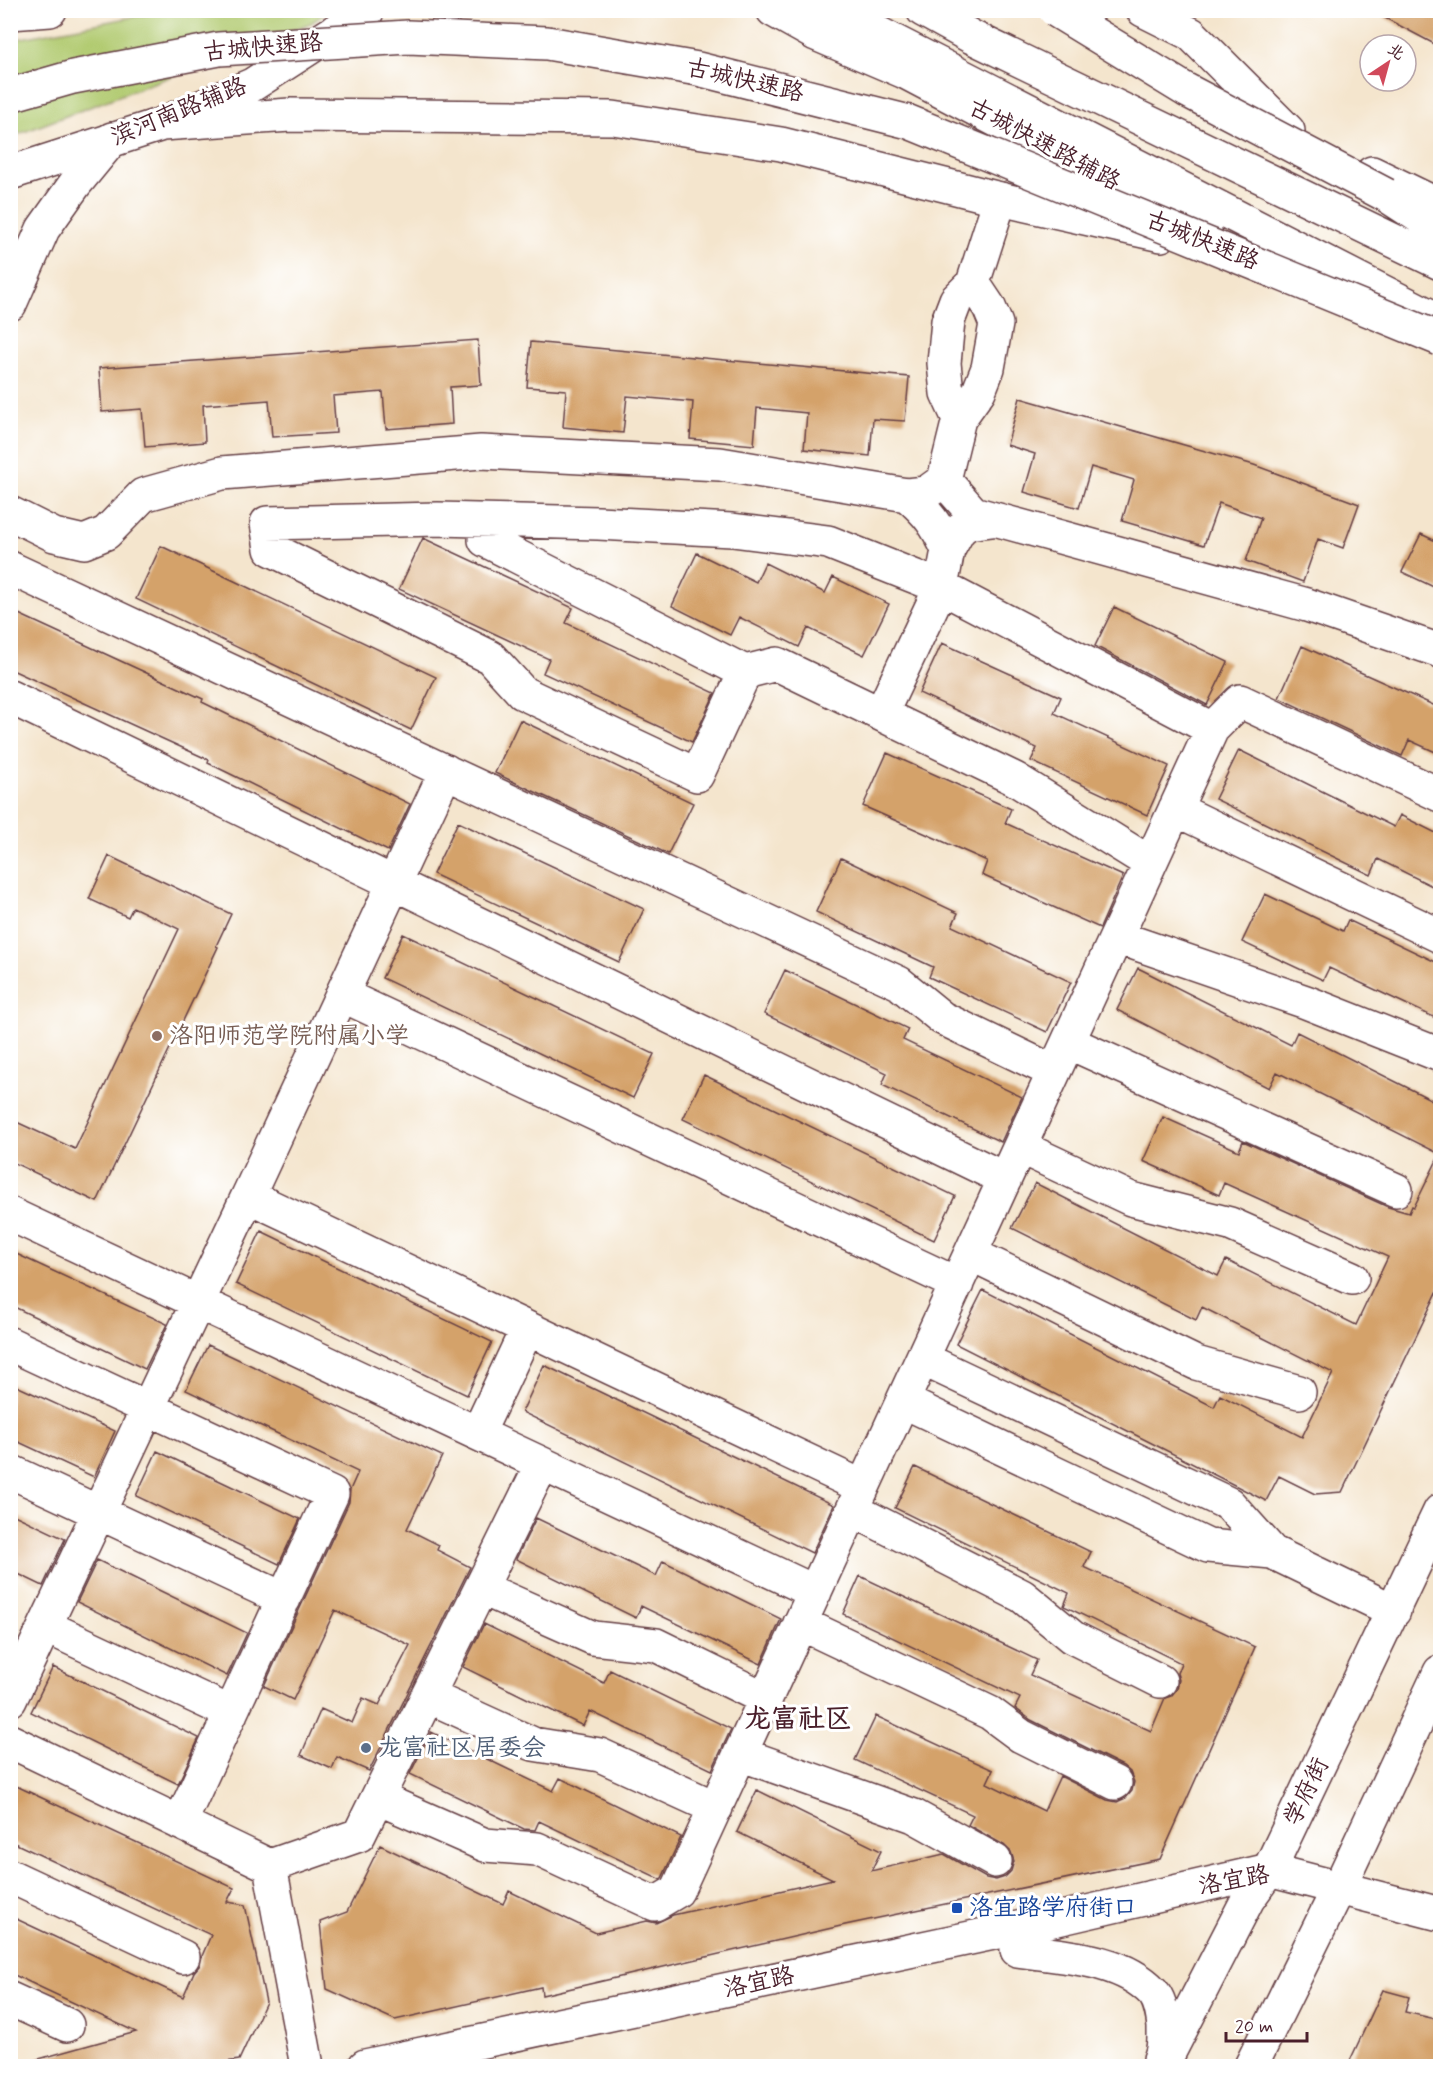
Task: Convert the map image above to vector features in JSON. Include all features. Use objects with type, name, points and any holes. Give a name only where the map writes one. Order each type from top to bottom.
[{"type":"main road","points":[[10,13],[50,10]]},
{"type":"main road","name":"滨河南路辅路","points":[[10,173],[162,124],[252,85],[368,10]]},
{"type":"main road","name":"古城快速路辅路","points":[[773,10],[816,34],[905,72],[1253,255],[1440,350]]},
{"type":"main road","points":[[834,10],[1440,321]]},
{"type":"main road","points":[[923,10],[972,37],[1440,263]]},
{"type":"main road","points":[[1043,10],[1440,206]]},
{"type":"main road","points":[[1055,10],[1186,90],[1386,195],[1440,230]]},
{"type":"main road","points":[[1143,10],[1191,34],[1288,131]]},
{"type":"main road","name":"古城快速路","points":[[10,95],[73,77],[219,49],[408,37],[547,43],[698,69],[909,122],[1440,339]]},
{"type":"main road","points":[[162,124],[290,116],[613,118],[781,144],[1000,199],[1253,255]]},
{"type":"main road","points":[[10,304],[43,229],[75,183],[112,139]]},
{"type":"main road","points":[[959,419],[947,393],[944,363],[948,321],[956,300],[973,283],[1000,199]]},
{"type":"main road","points":[[10,513],[54,535],[84,542],[106,533],[143,495],[222,473],[481,452],[720,464],[907,495],[926,493],[944,480],[959,419],[979,391],[988,368],[996,324],[989,307],[973,283]]},
{"type":"main road","points":[[944,480],[973,513],[992,520],[1307,605],[1440,651]]},
{"type":"main road","points":[[907,495],[926,511],[948,550]]},
{"type":"main road","points":[[745,672],[697,775],[523,693],[490,657],[271,549],[267,523],[438,519],[598,523],[732,530],[828,542],[941,587],[1212,729]]},
{"type":"main road","points":[[880,714],[941,587],[948,550],[959,530],[968,523],[992,520]]},
{"type":"main road","points":[[485,540],[745,672],[777,664],[1015,779],[1150,863]]},
{"type":"main road","points":[[10,568],[898,983],[942,1018],[1054,1072]]},
{"type":"main road","points":[[10,697],[1005,1179]]},
{"type":"main road","points":[[378,1798],[486,1845],[537,1849],[655,1904],[677,1891],[1212,729],[1240,701],[1440,795]]},
{"type":"main road","points":[[10,1700],[446,771]]},
{"type":"main road","points":[[1175,809],[1440,936]]},
{"type":"main road","points":[[1117,937],[1306,1002],[1440,1055]]},
{"type":"main road","points":[[342,995],[957,1284]]},
{"type":"main road","points":[[1068,1042],[1396,1190]]},
{"type":"main road","points":[[1020,1147],[1131,1199],[1230,1224],[1352,1278]]},
{"type":"main road","points":[[248,1196],[527,1329],[858,1499],[1022,1596],[1072,1637],[1160,1681]]},
{"type":"main road","points":[[10,1214],[815,1592]]},
{"type":"main road","points":[[971,1254],[1196,1363],[1299,1392]]},
{"type":"main road","points":[[478,1433],[527,1329]]},
{"type":"main road","points":[[10,1344],[332,1494],[180,1823]]},
{"type":"main road","points":[[922,1359],[1229,1504],[1272,1552]]},
{"type":"main road","points":[[903,1401],[1209,1546],[1272,1552],[1394,1611]]},
{"type":"main road","points":[[10,1741],[270,1866],[359,1835],[542,1464]]},
{"type":"main road","points":[[10,1471],[284,1599]]},
{"type":"main road","name":"学府街","points":[[1160,2067],[1248,1899],[1269,1870],[1440,1511]]},
{"type":"main road","points":[[481,1588],[594,1638],[656,1645],[766,1699]]},
{"type":"main road","points":[[800,1623],[990,1713],[1021,1736],[1115,1783]]},
{"type":"main road","points":[[45,1626],[231,1713]]},
{"type":"main road","points":[[1251,2067],[1339,1888],[1440,1672]]},
{"type":"main road","points":[[428,1696],[533,1744],[600,1755],[716,1808]]},
{"type":"main road","points":[[740,1754],[914,1816],[995,1861]]},
{"type":"main road","points":[[270,1866],[307,2067]]},
{"type":"main road","name":"洛宜路","points":[[365,2067],[1027,1926],[1269,1870],[1339,1888]]},
{"type":"main road","points":[[10,1876],[183,1957]]},
{"type":"main road","points":[[1339,1888],[1440,1914]]},
{"type":"main road","name":"洛宜路","points":[[469,2067],[1248,1899],[1339,1888]]},
{"type":"main road","points":[[1017,1950],[1093,1961],[1127,1974],[1154,1993],[1163,2017],[1164,2049],[1160,2067]]},
{"type":"main road","points":[[10,1999],[67,2025]]},
{"type":"green space","points":[[164,11],[329,11],[311,23],[11,137],[11,40]]},
{"type":"building","points":[[1370,10],[1440,10],[1440,47],[1418,35],[1418,33],[1414,33]]},
{"type":"building","points":[[478,340],[481,385],[450,387],[452,424],[386,429],[383,392],[333,396],[336,433],[272,437],[269,400],[203,405],[205,442],[145,447],[142,409],[102,412],[99,368]]},
{"type":"building","points":[[531,342],[909,377],[905,421],[873,419],[870,456],[804,449],[807,413],[757,408],[754,445],[690,439],[693,402],[627,396],[623,433],[563,427],[566,390],[527,387]]},
{"type":"building","points":[[1020,398],[1254,465],[1359,504],[1343,548],[1318,539],[1303,582],[1246,561],[1261,518],[1219,503],[1204,545],[1122,521],[1134,480],[1091,467],[1079,508],[1024,492],[1035,454],[1007,445]]},
{"type":"building","points":[[1421,534],[1440,543],[1440,590],[1402,572]]},
{"type":"building","points":[[423,538],[573,608],[566,623],[715,693],[692,742],[543,673],[549,659],[399,589]]},
{"type":"building","points":[[161,546],[436,677],[411,730],[136,599]]},
{"type":"building","points":[[697,553],[756,582],[765,563],[825,593],[833,577],[889,604],[864,655],[808,628],[799,647],[739,617],[730,635],[672,606]]},
{"type":"building","points":[[1114,607],[1228,662],[1207,705],[1095,646]]},
{"type":"building","points":[[10,610],[203,699],[202,702],[410,804],[388,851],[208,763],[209,760],[10,669]]},
{"type":"building","points":[[942,643],[1061,697],[1054,713],[1169,766],[1147,815],[1031,761],[1037,748],[919,693]]},
{"type":"building","points":[[1302,646],[1440,708],[1440,754],[1409,740],[1402,756],[1279,698]]},
{"type":"building","points":[[520,720],[693,803],[668,854],[495,773]]},
{"type":"building","points":[[1239,750],[1394,827],[1400,815],[1440,835],[1440,890],[1378,859],[1371,875],[1215,799]]},
{"type":"building","points":[[887,753],[1011,809],[1005,823],[1123,876],[1100,928],[982,875],[987,861],[863,806]]},
{"type":"building","points":[[458,822],[644,909],[619,962],[433,874]]},
{"type":"building","points":[[109,856],[231,914],[216,946],[218,947],[97,1202],[10,1161],[10,1119],[75,1149],[179,929],[133,907],[128,917],[89,899]]},
{"type":"building","points":[[841,858],[958,913],[952,926],[1071,982],[1047,1032],[929,977],[933,967],[816,912]]},
{"type":"building","points":[[1265,894],[1343,931],[1348,920],[1440,964],[1440,1020],[1329,968],[1323,980],[1242,942]]},
{"type":"building","points":[[403,934],[654,1054],[633,1098],[382,978]]},
{"type":"building","points":[[1138,968],[1291,1045],[1297,1032],[1440,1104],[1440,1154],[1277,1072],[1269,1088],[1117,1010]]},
{"type":"building","points":[[785,970],[908,1029],[903,1040],[1022,1097],[1001,1142],[882,1085],[887,1073],[764,1014]]},
{"type":"building","points":[[704,1075],[955,1196],[934,1240],[683,1119]]},
{"type":"building","points":[[1163,1117],[1239,1151],[1243,1141],[1388,1207],[1409,1213],[1440,1154],[1440,1286],[1342,1492],[1315,1494],[1279,1476],[1266,1501],[956,1344],[983,1290],[1214,1407],[1220,1395],[1302,1437],[1333,1373],[1202,1307],[1196,1320],[1012,1228],[1035,1183],[1218,1276],[1226,1260],[1356,1325],[1388,1257],[1224,1183],[1219,1195],[1143,1161]]},
{"type":"building","points":[[261,1231],[492,1342],[467,1395],[236,1284]]},
{"type":"building","points":[[10,1251],[167,1324],[145,1369],[10,1305]]},
{"type":"building","points":[[208,1345],[442,1456],[407,1529],[439,1545],[437,1550],[470,1567],[369,1771],[337,1757],[332,1769],[301,1755],[321,1709],[352,1723],[363,1698],[379,1705],[410,1645],[335,1610],[293,1700],[264,1686],[349,1502],[350,1490],[358,1472],[186,1390]]},
{"type":"building","points":[[544,1365],[834,1505],[812,1553],[522,1412]]},
{"type":"building","points":[[10,1383],[115,1431],[94,1477],[10,1438]]},
{"type":"building","points":[[157,1451],[300,1519],[279,1564],[136,1496]]},
{"type":"building","points":[[915,1467],[1091,1552],[1084,1567],[1255,1647],[1160,1859],[845,1925],[542,1995],[541,1987],[395,2020],[327,1989],[320,1922],[347,1912],[380,1845],[503,1904],[509,1891],[596,1933],[647,1921],[656,1923],[673,1915],[833,1879],[737,1832],[757,1790],[881,1851],[871,1871],[944,1854],[986,1878],[996,1880],[1005,1877],[1011,1871],[1014,1861],[1011,1852],[1004,1845],[968,1825],[973,1815],[855,1760],[876,1716],[993,1770],[987,1783],[1044,1811],[1060,1776],[1107,1800],[1117,1802],[1126,1798],[1132,1791],[1134,1782],[1130,1772],[1123,1766],[1031,1720],[1015,1708],[1020,1698],[843,1614],[860,1576],[1037,1660],[1030,1675],[1151,1731],[1165,1698],[1171,1696],[1177,1689],[1179,1680],[1177,1673],[1181,1663],[1064,1606],[1069,1593],[895,1508]]},
{"type":"building","points":[[10,1513],[65,1539],[43,1586],[10,1570]]},
{"type":"building","points":[[536,1518],[656,1576],[663,1561],[781,1619],[761,1664],[641,1606],[636,1618],[516,1559]]},
{"type":"building","points":[[97,1560],[247,1633],[227,1676],[77,1602]]},
{"type":"building","points":[[484,1624],[604,1683],[610,1670],[731,1729],[712,1770],[590,1711],[583,1726],[463,1667]]},
{"type":"building","points":[[53,1667],[199,1738],[178,1784],[31,1712]]},
{"type":"building","points":[[431,1732],[553,1791],[560,1778],[681,1837],[662,1878],[539,1821],[535,1830],[524,1829],[410,1774]]},
{"type":"building","points":[[10,1783],[234,1888],[227,1902],[245,1905],[266,2002],[239,2060],[191,2067],[36,2067],[35,2060],[136,2032],[10,1973],[10,1916],[183,1997],[194,1972],[200,1965],[211,1935],[10,1841]]},
{"type":"building","points":[[1383,1990],[1409,1997],[1405,2012],[1440,2020],[1440,2067],[1411,2067],[1393,2062],[1392,2067],[1347,2067]]},
{"type":"place","name":"洛阳师范学院附属小学","points":[[157,1036]]},
{"type":"place","name":"龙富社区居委会","points":[[366,1748]]},
{"type":"place","name":"洛宜路学府街口","points":[[957,1908]]},
{"type":"district","name":"龙富社区","points":[[798,1719]]}]
